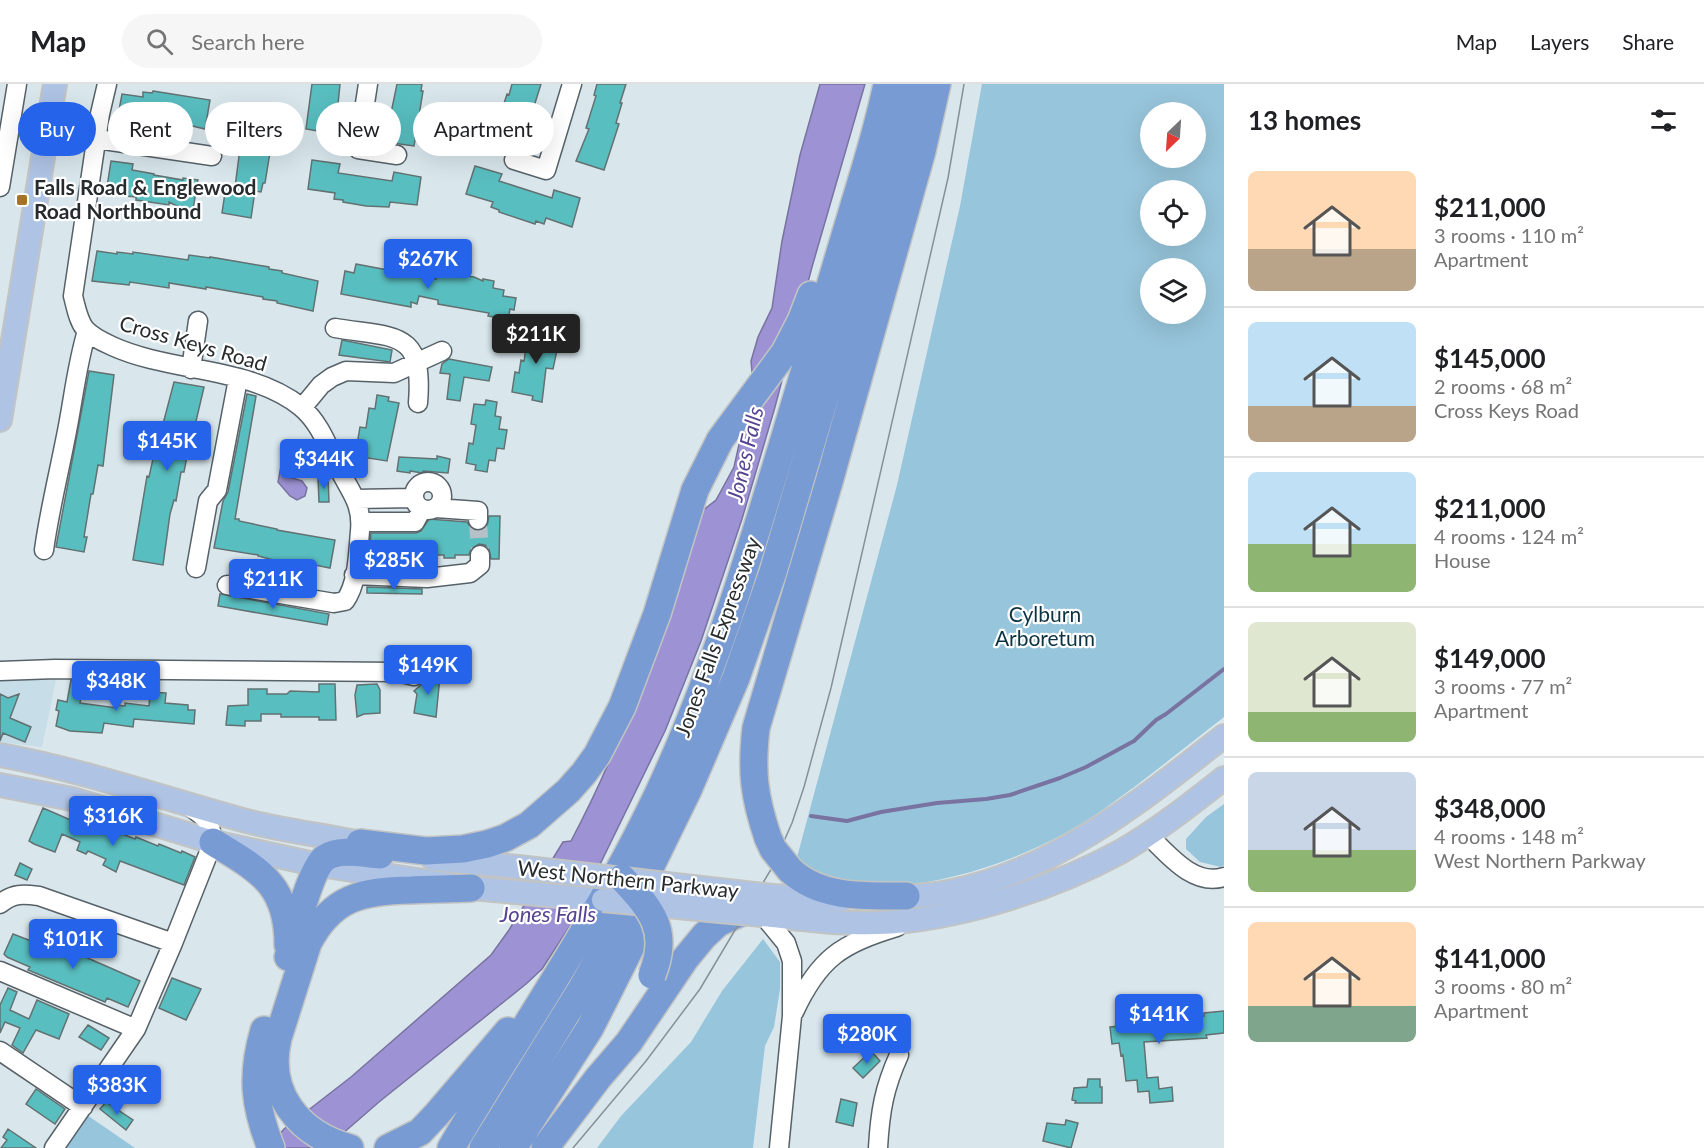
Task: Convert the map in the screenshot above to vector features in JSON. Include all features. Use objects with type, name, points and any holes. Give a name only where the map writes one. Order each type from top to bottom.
[{"type":"highway","name":"Jones Falls Expressway","points":[[451,1148],[590,923],[664,782],[711,669],[747,563],[873,140],[887,84]]},
{"type":"highway","name":"Jones Falls Expressway","points":[[483,1148],[582,988],[644,880],[688,790],[736,678],[773,572],[902,136],[914,84]]},
{"type":"highway","points":[[906,896],[838,893],[804,881],[792,872],[773,849],[768,838],[760,812],[753,776],[753,762],[756,728],[830,482],[922,151],[937,84]]},
{"type":"highway","points":[[360,843],[426,851],[475,847],[505,838],[529,825],[568,791],[597,755],[622,707],[668,581],[688,507],[720,440],[778,364],[801,321],[873,140]]},
{"type":"highway","points":[[513,1148],[595,1019],[670,867],[700,794],[736,678]]},
{"type":"highway","points":[[213,842],[256,869],[273,887],[288,926],[288,957]]},
{"type":"highway","points":[[267,1133],[255,1075],[257,1055],[312,878],[319,865],[325,858],[339,853],[426,859]]},
{"type":"highway","points":[[622,878],[646,904],[657,923],[660,939],[660,980]]},
{"type":"highway","points":[[350,1148],[326,1140],[314,1133],[293,1113],[279,1089],[275,1051],[302,958],[321,922],[338,906],[351,898],[366,893],[391,890],[471,888]]},
{"type":"highway","points":[[544,1148],[598,1078],[660,980],[718,923],[759,908]]},
{"type":"highway","points":[[388,1148],[420,1132],[559,974]]},
{"type":"main road","points":[[0,420],[55,84]]},
{"type":"main road","name":"West Northern Parkway","points":[[0,785],[72,799],[213,842],[319,865],[471,888],[646,904],[759,908],[948,892],[1025,867],[1054,854],[1104,826],[1224,736]]},
{"type":"main road","name":"West Northern Parkway","points":[[0,755],[88,775],[179,800],[240,820],[360,843],[426,859],[622,878],[759,908],[876,923],[927,918],[973,908],[1038,888],[1120,852],[1191,805],[1224,778]]},
{"type":"main road","points":[[0,795],[23,788]]},
{"type":"street","points":[[0,187],[17,84]]},
{"type":"street","name":"Cross Keys Road","points":[[107,84],[73,296],[82,324],[99,340],[123,351],[266,386],[302,408],[323,434],[361,511],[351,593],[345,601],[334,603],[227,585]]},
{"type":"street","points":[[365,102],[368,84]]},
{"type":"street","points":[[514,160],[546,170],[572,84]]},
{"type":"street","points":[[97,139],[205,155]]},
{"type":"street","points":[[191,369],[198,321]]},
{"type":"street","points":[[335,328],[400,339],[412,349],[420,382],[418,403]]},
{"type":"street","points":[[44,550],[81,350],[87,331]]},
{"type":"street","points":[[302,408],[321,385],[346,371],[394,373],[442,351]]},
{"type":"street","points":[[196,568],[208,501],[217,490],[238,379]]},
{"type":"street","points":[[356,499],[478,511],[478,519]]},
{"type":"street","points":[[361,522],[415,522],[424,505]]},
{"type":"street","points":[[354,575],[427,578],[471,573],[480,565],[480,555]]},
{"type":"street","points":[[0,671],[55,669],[397,672],[414,676]]},
{"type":"street","points":[[54,1148],[136,1029],[213,842],[211,826],[198,812],[179,800]]},
{"type":"street","points":[[1148,835],[1183,868],[1207,878],[1224,877]]},
{"type":"street","points":[[0,904],[11,896],[21,894],[39,896],[173,943]]},
{"type":"street","points":[[759,908],[781,934],[789,949],[793,968],[792,1016],[779,1148]]},
{"type":"street","points":[[792,1016],[811,979],[830,957],[861,940],[927,918]]},
{"type":"street","points":[[0,971],[136,1029]]},
{"type":"street","points":[[0,1051],[83,1107]]},
{"type":"street","points":[[878,1148],[880,1114],[885,1089],[899,1055]]},
{"type":"shaded area","points":[[58,670],[42,747],[0,742],[0,672]]},
{"type":"green space","name":"Cylburn Arboretum","points":[[982,84],[1224,84],[1224,717],[1104,809],[1057,838],[1031,850],[949,878],[895,886],[867,888],[840,886],[796,861],[897,485],[960,206]]},
{"type":"green space","points":[[1224,804],[1224,865],[1221,867],[1200,862],[1186,849],[1186,839],[1206,817]]},
{"type":"green space","points":[[763,939],[780,962],[780,989],[774,1027],[765,1046],[753,1148],[597,1148],[621,1116],[691,1042],[722,991]]},
{"type":"green space","points":[[87,1115],[135,1148],[64,1148]]},
{"type":"water","name":"Jones Falls","points":[[820,84],[865,84],[742,519],[701,641],[665,731],[570,926],[542,969],[526,984],[379,1102],[326,1148],[267,1148],[284,1129],[351,1077],[491,955],[563,842],[571,841],[627,720],[702,511],[716,500],[734,467],[753,382],[751,361],[758,337],[772,308],[782,241],[800,155]]},
{"type":"water","points":[[296,462],[300,468],[296,472],[289,473],[289,477],[302,481],[307,488],[305,496],[297,500],[290,496],[278,482],[281,466]]},
{"type":"building","points":[[312,84],[340,84],[338,102],[316,102],[316,131],[306,129]]},
{"type":"building","points":[[397,84],[422,84],[421,102],[413,102],[413,146],[401,144],[401,102],[393,102]]},
{"type":"building","points":[[512,84],[541,84],[535,102],[504,102],[507,94],[509,95]]},
{"type":"building","points":[[597,84],[626,84],[616,123],[619,124],[604,170],[576,161],[589,129],[586,128],[596,96],[594,95]]},
{"type":"building","points":[[153,91],[210,100],[205,102],[205,129],[193,126],[193,102],[121,102],[122,94],[143,97],[143,92],[152,93]]},
{"type":"building","points":[[239,156],[269,156],[265,183],[263,183],[261,192],[255,191],[251,218],[222,213],[226,186],[235,187]]},
{"type":"building","points":[[312,160],[340,164],[338,173],[392,181],[394,172],[421,177],[417,205],[390,202],[389,207],[366,206],[334,199],[335,193],[308,189]]},
{"type":"building","points":[[111,161],[133,164],[132,170],[154,175],[198,180],[193,209],[179,207],[169,202],[169,205],[136,200],[136,197],[127,196],[128,191],[107,187]]},
{"type":"building","points":[[475,166],[502,174],[499,181],[552,198],[554,190],[580,198],[572,227],[546,218],[544,224],[536,221],[535,224],[499,212],[491,207],[493,202],[466,194]]},
{"type":"building","points":[[97,251],[117,254],[117,252],[133,254],[133,252],[188,260],[189,255],[269,267],[269,269],[282,271],[282,273],[318,281],[313,311],[277,303],[277,301],[263,299],[263,297],[206,287],[206,289],[169,283],[169,288],[130,282],[129,285],[92,281]]},
{"type":"building","points":[[356,264],[436,279],[437,271],[474,277],[483,281],[483,279],[494,281],[493,288],[504,290],[503,296],[516,298],[514,310],[510,309],[508,320],[488,316],[489,313],[438,304],[438,300],[419,296],[417,304],[411,302],[411,307],[341,294],[345,271],[354,273]]},
{"type":"building","points":[[539,332],[560,336],[553,369],[546,368],[542,402],[532,400],[533,396],[512,392],[515,372],[519,373],[521,360],[524,361],[528,334],[539,336]]},
{"type":"building","points":[[342,340],[392,350],[390,362],[339,355]]},
{"type":"building","points":[[449,359],[492,367],[489,381],[464,377],[460,401],[447,399],[450,374],[440,373],[442,364]]},
{"type":"building","points":[[89,371],[114,375],[103,466],[98,465],[93,494],[91,494],[84,552],[56,547]]},
{"type":"building","points":[[174,382],[204,387],[194,430],[192,429],[184,472],[181,472],[176,501],[174,500],[170,514],[163,565],[133,560],[147,476],[149,477],[161,423],[163,424]]},
{"type":"building","points":[[247,394],[256,396],[235,519],[277,530],[335,540],[330,568],[315,565],[314,567],[301,565],[300,567],[258,555],[214,548],[223,501],[228,492]]},
{"type":"building","points":[[377,395],[389,397],[388,401],[399,403],[387,461],[355,456],[360,427],[366,428],[369,408],[375,409]]},
{"type":"building","points":[[486,400],[497,402],[495,416],[501,417],[499,429],[507,430],[504,449],[497,448],[495,461],[489,460],[487,472],[475,470],[476,465],[466,463],[469,443],[473,444],[476,425],[471,424],[474,404],[485,405]]},
{"type":"building","points":[[437,456],[450,459],[448,473],[397,471],[399,457],[437,459]]},
{"type":"building","points":[[318,477],[328,477],[329,502],[319,502]]},
{"type":"building","points":[[489,516],[500,516],[499,559],[491,559],[489,549],[479,544],[471,549],[469,555],[455,555],[455,558],[444,558],[444,555],[423,555],[423,567],[368,564],[371,533],[416,533],[421,531],[429,519],[467,522],[472,529],[479,531],[487,526]]},
{"type":"building","points":[[367,587],[422,589],[422,594],[367,593]]},
{"type":"building","points":[[220,594],[329,614],[327,625],[218,606]]},
{"type":"building","points":[[425,673],[440,676],[436,717],[414,713],[417,694],[414,691],[423,683]]},
{"type":"building","points":[[71,680],[84,681],[80,703],[117,708],[117,705],[125,706],[125,703],[149,706],[150,692],[166,693],[165,703],[188,705],[188,710],[195,710],[194,724],[134,719],[133,727],[104,723],[102,733],[70,731],[56,726],[59,711],[56,710],[58,700],[67,702]]},
{"type":"building","points":[[319,684],[335,684],[336,720],[261,714],[261,721],[245,721],[245,726],[226,725],[228,706],[248,705],[248,689],[267,689],[267,694],[287,694],[290,691],[319,692]]},
{"type":"building","points":[[377,684],[380,690],[380,713],[357,717],[355,695],[357,685]]},
{"type":"building","points":[[0,694],[8,698],[19,694],[10,718],[31,727],[25,742],[3,733],[0,741]]},
{"type":"building","points":[[43,808],[82,825],[83,821],[114,834],[115,831],[195,857],[184,885],[120,861],[116,872],[103,865],[106,859],[88,851],[86,854],[77,850],[80,842],[62,834],[55,852],[34,844],[29,841]]},
{"type":"building","points":[[20,863],[32,869],[27,880],[15,875]]},
{"type":"building","points":[[13,934],[39,944],[42,938],[140,981],[128,1007],[107,998],[105,1002],[28,970],[30,967],[7,957],[4,954]]},
{"type":"building","points":[[172,978],[201,989],[186,1020],[159,1008]]},
{"type":"building","points":[[8,988],[17,992],[10,1010],[29,1019],[37,1000],[69,1014],[59,1039],[36,1030],[23,1053],[12,1045],[20,1028],[5,1022],[0,1033],[0,1005]]},
{"type":"building","points":[[1224,1011],[1224,1033],[1206,1035],[1207,1038],[1144,1042],[1147,1078],[1158,1077],[1159,1089],[1172,1087],[1173,1101],[1150,1103],[1149,1091],[1138,1092],[1137,1080],[1126,1081],[1123,1055],[1121,1056],[1119,1043],[1112,1044],[1110,1027],[1120,1026],[1119,1022],[1204,1016],[1204,1013]]},
{"type":"building","points":[[88,1025],[109,1038],[101,1050],[79,1037]]},
{"type":"building","points":[[871,1051],[880,1061],[863,1078],[853,1068]]},
{"type":"building","points":[[1088,1079],[1100,1079],[1102,1103],[1075,1103],[1076,1101],[1072,1100],[1074,1088],[1087,1087]]},
{"type":"building","points":[[36,1089],[65,1109],[55,1124],[26,1104]]},
{"type":"building","points":[[841,1099],[857,1103],[853,1126],[836,1122]]},
{"type":"building","points":[[106,1102],[133,1120],[126,1130],[100,1109]]},
{"type":"building","points":[[1066,1120],[1078,1123],[1071,1148],[1043,1141],[1047,1123],[1065,1125]]},
{"type":"building","points":[[8,1129],[36,1148],[1,1148],[7,1140],[3,1137]]},
{"type":"waterway","points":[[811,816],[847,821],[881,812],[937,803],[1010,795],[1060,778],[1134,741],[1156,720],[1224,669]]},
{"type":"tunnel","points":[[478,520],[480,555]]},
{"type":"tram line","points":[[573,1148],[646,1061],[700,989],[773,866],[792,823],[831,688],[948,178],[964,84]]},
{"type":"place","name":"Falls Road & Englewood Road Northbound","points":[[22,200]]}]
